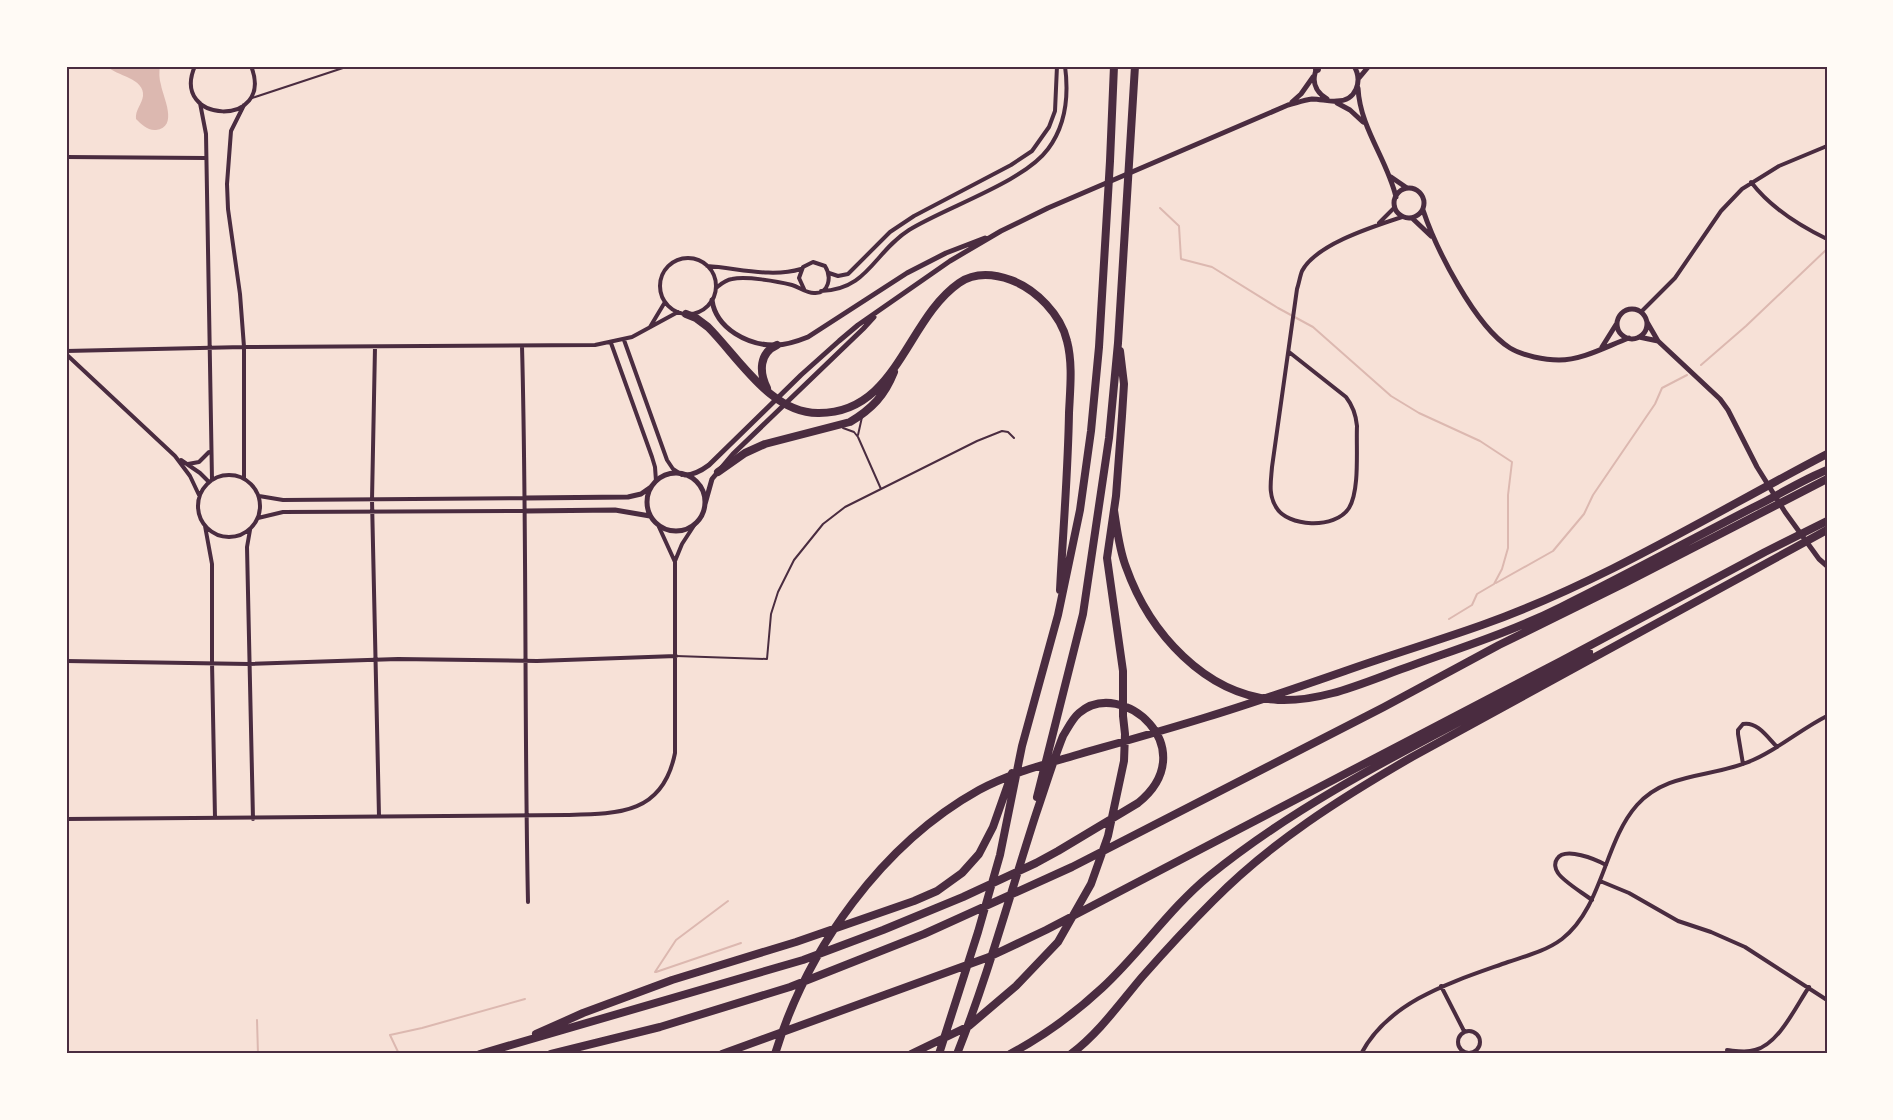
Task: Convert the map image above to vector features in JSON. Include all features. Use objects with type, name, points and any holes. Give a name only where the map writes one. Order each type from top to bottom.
[{"type":"highway","points":[[939,1054],[1000,855],[1022,746],[1058,615],[1080,510],[1099,347],[1114,66]]},
{"type":"highway","points":[[1021,860],[1083,614],[1109,438],[1118,343],[1135,66]]},
{"type":"highway","points":[[1133,92],[1140,66]]},
{"type":"highway","points":[[682,313],[696,318],[708,327],[784,405],[801,411],[838,412],[849,409],[866,399],[897,365],[942,297],[960,282],[972,277],[998,275],[1019,283],[1050,308],[1062,327],[1067,341],[1070,365],[1068,451],[1058,615]]},
{"type":"highway","points":[[911,1054],[969,1026],[1016,986],[1058,942],[1081,904],[1101,859],[1124,761],[1125,734],[1123,671],[1107,558],[1114,510],[1124,384],[1118,343]]},
{"type":"highway","points":[[771,394],[763,381],[762,364],[766,353],[777,345]]},
{"type":"highway","points":[[718,472],[745,453],[765,444],[837,427],[863,415],[880,400],[897,365]]},
{"type":"highway","points":[[776,1054],[795,1002],[809,974],[834,930],[856,898],[896,854],[934,821],[979,790],[1037,766],[1271,698],[1485,624],[1561,593],[1664,542],[1827,454]]},
{"type":"highway","points":[[1114,510],[1121,550],[1132,582],[1159,628],[1180,654],[1212,679],[1236,690],[1265,699],[1307,699],[1349,688],[1511,630],[1758,509],[1827,470]]},
{"type":"highway","points":[[1791,492],[1827,479]]},
{"type":"highway","points":[[551,1054],[660,1027],[790,987],[924,934],[1083,862],[1499,645],[1626,583],[1758,509]]},
{"type":"highway","points":[[1071,1054],[1110,1015],[1215,899],[1254,863],[1321,813],[1353,791],[1412,757],[1792,549],[1827,521]]},
{"type":"highway","points":[[722,1054],[989,957],[1046,930],[1765,552],[1827,530]]},
{"type":"highway","points":[[1010,1054],[1045,1034],[1070,1016],[1103,987],[1165,919],[1208,877],[1273,829],[1325,795],[1563,667],[1765,552]]},
{"type":"highway","points":[[480,1054],[803,960],[963,897],[1058,851],[1138,803],[1158,782],[1163,757],[1162,741],[1145,719],[1120,705],[1093,706],[1080,712],[1070,723],[1057,751],[1021,860],[978,999],[957,1054]]},
{"type":"highway","points":[[493,1050],[672,980],[796,942],[892,909],[936,891],[962,873],[986,843],[1022,746]]},
{"type":"street","points":[[195,66],[191,83],[200,103],[210,110],[221,112],[233,111],[245,104]]},
{"type":"street","points":[[244,478],[244,347],[227,184],[231,131],[255,85],[251,66]]},
{"type":"street","points":[[829,273],[838,276],[848,274],[891,232],[914,216],[1011,165],[1032,151],[1049,127],[1055,111],[1057,66]]},
{"type":"street","points":[[716,288],[727,280],[736,278],[787,283],[813,293],[834,291],[855,283],[904,233],[1014,176],[1034,163],[1047,150],[1063,119],[1067,100],[1065,66]]},
{"type":"street","points":[[1354,66],[1366,126],[1391,177],[1396,197],[1395,207],[1402,217]]},
{"type":"street","points":[[712,300],[718,316],[734,333],[760,344],[777,345],[808,337],[908,273],[946,253],[1001,231],[1075,196],[1288,105],[1311,99],[1331,101],[1350,98],[1358,81],[1369,66]]},
{"type":"street","points":[[1317,69],[1316,87],[1323,97],[1350,110],[1366,126]]},
{"type":"street","points":[[1288,105],[1301,94],[1317,69]]},
{"type":"street","points":[[200,103],[206,134],[210,481]]},
{"type":"street","points":[[1641,312],[1675,278],[1734,196],[1751,182],[1779,166],[1827,146]]},
{"type":"street","points":[[66,157],[206,158]]},
{"type":"street","points":[[1391,177],[1407,188],[1420,193],[1432,237],[1483,324],[1511,349],[1528,356],[1558,360],[1578,358],[1629,338],[1638,337],[1658,341]]},
{"type":"street","points":[[1751,182],[1768,202],[1814,233],[1827,239]]},
{"type":"street","points":[[1396,197],[1407,188]]},
{"type":"street","points":[[1376,225],[1395,207]]},
{"type":"street","points":[[1289,352],[1346,397],[1356,417],[1353,499],[1344,514],[1329,523],[1309,523],[1286,517],[1275,506],[1270,494],[1296,296],[1303,270],[1314,257],[1344,240],[1376,225],[1402,217],[1412,218],[1423,210]]},
{"type":"street","points":[[1412,218],[1432,237]]},
{"type":"street","points":[[259,496],[283,500],[372,500],[628,497],[641,494],[656,481],[670,474],[691,475],[702,471],[838,341],[950,261],[1001,231]]},
{"type":"street","points":[[66,352],[244,347],[571,346],[611,343],[648,330],[682,313],[701,311],[712,300],[716,288],[714,276],[706,266],[698,261],[687,259],[670,265],[663,274],[660,284],[662,296],[665,302],[682,313]]},
{"type":"street","points":[[706,266],[784,273],[816,262],[825,266],[829,273],[828,283],[821,291]]},
{"type":"street","points":[[801,269],[799,282],[804,290]]},
{"type":"street","points":[[648,330],[665,302]]},
{"type":"street","points":[[1602,347],[1620,315],[1633,309],[1641,312],[1658,341],[1720,399],[1757,467],[1785,512],[1819,559],[1827,566]]},
{"type":"street","points":[[66,819],[526,816],[615,813],[634,808],[659,789],[672,767],[675,753],[675,562],[682,544],[702,515],[709,484],[733,454],[863,329],[876,313]]},
{"type":"street","points":[[1638,337],[1645,331],[1647,322]]},
{"type":"street","points":[[1617,323],[1621,333],[1629,338]]},
{"type":"street","points":[[624,340],[667,460],[673,469],[694,480],[701,489],[705,504]]},
{"type":"street","points":[[611,343],[652,457],[656,481]]},
{"type":"street","points":[[522,346],[526,498],[525,661],[528,902]]},
{"type":"street","points":[[375,347],[372,512],[379,816]]},
{"type":"street","points":[[66,352],[175,456],[210,481]]},
{"type":"street","points":[[188,465],[199,462],[210,451]]},
{"type":"street","points":[[175,456],[190,476],[199,496],[200,517],[205,526],[212,564],[214,818]]},
{"type":"street","points":[[199,496],[210,481],[227,474],[244,478],[256,489],[261,507],[258,518],[250,530],[247,547],[253,819]]},
{"type":"street","points":[[651,487],[646,498],[650,516],[659,527],[675,562]]},
{"type":"street","points":[[258,518],[283,512],[615,510],[650,516]]},
{"type":"street","points":[[659,527],[677,532],[687,530],[695,524]]},
{"type":"street","points":[[205,526],[213,533],[232,537],[250,530]]},
{"type":"street","points":[[66,661],[249,664],[375,660],[525,661],[676,656]]},
{"type":"street","points":[[1361,1054],[1377,1033],[1401,1010],[1420,997],[1441,986],[1546,949],[1563,939],[1575,926],[1592,900],[1628,816],[1649,794],[1673,780],[1743,764],[1777,747],[1827,716]]},
{"type":"street","points":[[1743,764],[1738,730],[1743,724],[1752,724],[1757,727],[1777,747]]},
{"type":"street","points":[[1592,900],[1559,875],[1556,860],[1560,856],[1573,854],[1591,858],[1606,865]]},
{"type":"street","points":[[1600,880],[1629,893],[1678,921],[1745,947],[1827,999]]},
{"type":"street","points":[[1441,986],[1464,1031]]},
{"type":"street","points":[[1727,1050],[1750,1051],[1765,1046],[1778,1034],[1809,987]]},
{"type":"street","points":[[1464,1031],[1475,1032],[1479,1037],[1479,1047],[1474,1052],[1467,1053],[1459,1046],[1459,1036],[1464,1031]]},
{"type":"lane","points":[[245,104],[262,93],[349,66]]},
{"type":"lane","points":[[858,437],[863,415]]},
{"type":"lane","points":[[837,427],[849,430],[858,437],[881,489]]},
{"type":"lane","points":[[676,656],[767,659],[768,630],[775,599],[794,560],[823,524],[845,507],[997,432],[1006,431],[1014,438]]},
{"type":"shaded area","points":[[107,66],[160,66],[160,80],[168,111],[167,123],[163,128],[150,129],[136,119],[143,96],[142,90],[135,81]]},
{"type":"waterway","points":[[1160,208],[1179,226],[1181,259],[1212,267],[1313,327],[1391,396],[1419,413],[1480,441],[1512,462],[1508,495],[1508,548],[1502,569],[1494,584],[1477,594],[1472,605],[1449,619]]},
{"type":"waterway","points":[[1701,365],[1827,249]]},
{"type":"waterway","points":[[1496,583],[1553,551],[1584,514],[1593,495],[1655,404],[1662,388],[1687,375]]},
{"type":"waterway","points":[[655,972],[676,940],[728,901]]},
{"type":"waterway","points":[[656,972],[741,943]]},
{"type":"waterway","points":[[399,1054],[390,1035],[525,999]]},
{"type":"waterway","points":[[257,1020],[258,1054]]},
{"type":"waterway","points":[[206,1054],[210,1052]]}]
